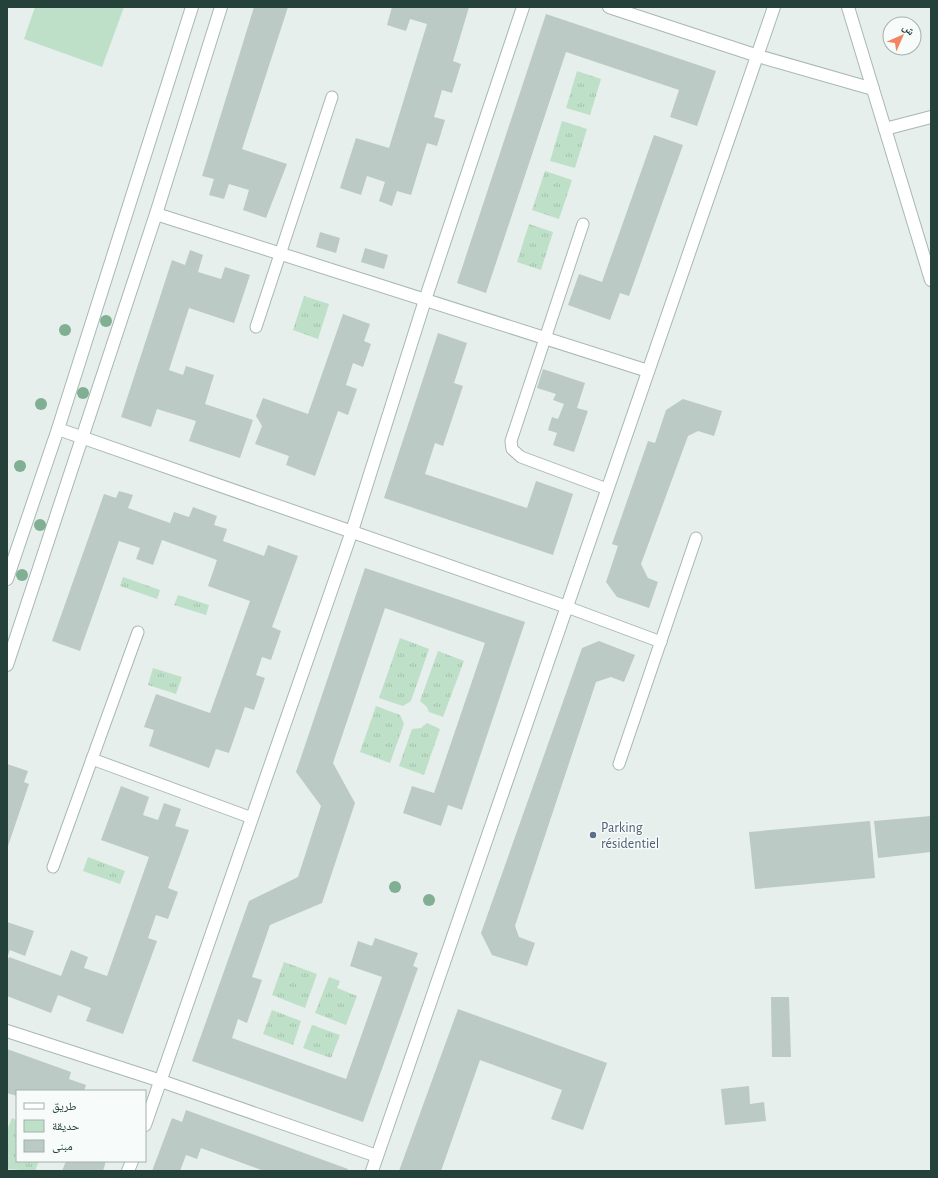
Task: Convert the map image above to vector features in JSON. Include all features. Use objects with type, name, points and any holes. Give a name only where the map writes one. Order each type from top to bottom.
[{"type":"street","points":[[7,579],[58,429],[192,7]]},
{"type":"street","points":[[7,664],[84,437],[221,7]]},
{"type":"street","points":[[146,1122],[352,531],[425,300],[523,7]]},
{"type":"street","points":[[608,7],[758,56],[873,89]]},
{"type":"street","points":[[372,1171],[774,7]]},
{"type":"street","points":[[848,7],[931,280]]},
{"type":"street","points":[[885,129],[931,117]]},
{"type":"street","points":[[156,214],[648,371]]},
{"type":"street","points":[[58,429],[567,607]]},
{"type":"street","points":[[7,1031],[161,1081],[377,1156]]},
{"type":"lane","points":[[256,327],[332,97]]},
{"type":"lane","points":[[583,224],[511,441],[512,449],[521,458],[608,489]]},
{"type":"lane","points":[[619,764],[696,538]]},
{"type":"lane","points":[[567,607],[661,642]]},
{"type":"lane","points":[[53,867],[138,632]]},
{"type":"lane","points":[[92,759],[252,818]]},
{"type":"green space","points":[[35,7],[124,7],[102,67],[24,39]]},
{"type":"green space","points":[[577,71],[601,79],[590,115],[566,108]]},
{"type":"green space","points":[[562,121],[587,129],[575,168],[550,161]]},
{"type":"green space","points":[[545,171],[572,180],[559,219],[532,210]]},
{"type":"green space","points":[[529,224],[553,232],[541,270],[517,262]]},
{"type":"green space","points":[[304,296],[329,304],[318,339],[293,330]]},
{"type":"green space","points":[[123,577],[160,590],[157,599],[120,586]]},
{"type":"green space","points":[[178,595],[209,605],[206,615],[174,605]]},
{"type":"green space","points":[[400,638],[429,649],[411,701],[403,706],[379,698]]},
{"type":"green space","points":[[438,651],[464,661],[443,717],[429,712],[427,707],[420,701]]},
{"type":"green space","points":[[153,668],[182,677],[176,694],[148,685]]},
{"type":"green space","points":[[376,706],[400,715],[404,724],[390,763],[360,752]]},
{"type":"green space","points":[[427,723],[440,729],[424,775],[399,766],[412,729],[421,728]]},
{"type":"green space","points":[[88,857],[125,871],[120,884],[83,871]]},
{"type":"green space","points":[[284,962],[317,974],[305,1008],[272,995]]},
{"type":"green space","points":[[329,977],[340,981],[337,988],[357,996],[346,1025],[315,1013]]},
{"type":"green space","points":[[272,1010],[301,1021],[293,1045],[263,1034]]},
{"type":"green space","points":[[312,1025],[340,1035],[331,1058],[303,1048]]},
{"type":"green space","points":[[12,1118],[16,1120],[16,1162],[39,1162],[35,1171],[7,1169],[7,1130]]},
{"type":"building","points":[[254,7],[288,7],[242,149],[287,164],[266,218],[243,210],[249,190],[229,184],[224,199],[209,195],[214,179],[202,176]]},
{"type":"building","points":[[392,7],[469,7],[453,61],[461,64],[452,93],[442,90],[434,117],[445,120],[437,146],[427,143],[411,195],[397,191],[392,206],[379,201],[385,182],[367,176],[361,195],[340,188],[356,138],[389,148],[427,24],[410,19],[406,31],[387,25]]},
{"type":"building","points":[[546,14],[716,71],[697,126],[670,117],[679,90],[566,52],[486,293],[457,283]]},
{"type":"building","points":[[654,135],[683,145],[629,296],[620,293],[610,320],[568,305],[579,274],[602,282]]},
{"type":"building","points":[[320,232],[340,238],[336,253],[316,247]]},
{"type":"building","points":[[365,248],[388,255],[384,269],[361,262]]},
{"type":"building","points":[[190,250],[203,255],[198,272],[221,279],[225,267],[250,275],[234,323],[189,308],[169,370],[183,375],[186,366],[214,375],[205,404],[253,420],[240,458],[189,441],[196,421],[157,409],[151,427],[121,417],[172,260],[185,265]]},
{"type":"building","points":[[343,314],[370,324],[364,341],[371,344],[363,367],[353,363],[346,385],[357,389],[348,415],[338,411],[315,476],[286,465],[289,456],[255,444],[262,426],[256,416],[263,398],[308,414]]},
{"type":"building","points":[[438,333],[467,343],[454,383],[463,386],[443,446],[435,443],[425,474],[527,508],[536,481],[573,494],[553,555],[384,498]]},
{"type":"building","points":[[543,369],[585,383],[577,408],[588,411],[574,452],[553,445],[557,433],[548,430],[552,417],[558,419],[564,404],[553,400],[556,394],[537,388]]},
{"type":"building","points":[[683,399],[722,411],[714,436],[698,431],[688,436],[641,564],[648,578],[658,582],[649,608],[617,597],[606,582],[618,546],[612,544],[648,441],[655,443],[666,410]]},
{"type":"building","points":[[119,491],[133,495],[128,508],[170,523],[174,512],[189,517],[193,507],[217,516],[214,525],[227,529],[223,541],[264,556],[268,545],[298,556],[272,627],[281,631],[271,660],[262,657],[256,675],[265,678],[254,710],[245,707],[229,753],[216,749],[209,768],[149,746],[154,730],[144,727],[156,694],[210,713],[250,601],[208,586],[217,560],[162,540],[153,565],[136,559],[140,548],[119,541],[80,651],[52,641],[104,494],[116,498]]},
{"type":"building","points":[[365,568],[525,622],[462,810],[448,805],[441,826],[403,813],[412,786],[434,793],[485,643],[385,608],[333,763],[355,803],[322,903],[270,925],[252,977],[262,980],[247,1023],[238,1019],[232,1038],[346,1079],[382,977],[350,966],[358,941],[372,946],[375,938],[418,953],[413,966],[418,968],[363,1122],[192,1061],[249,901],[298,877],[321,806],[296,772]]},
{"type":"building","points":[[599,641],[635,655],[624,682],[611,677],[596,682],[515,926],[519,937],[535,943],[527,966],[492,955],[481,933],[582,648]]},
{"type":"building","points":[[7,764],[28,771],[24,782],[29,784],[7,849]]},
{"type":"building","points":[[121,786],[149,797],[143,815],[158,820],[164,803],[181,809],[175,826],[189,830],[168,888],[178,892],[168,919],[156,915],[148,938],[157,941],[123,1034],[86,1021],[91,1008],[58,995],[51,1013],[7,996],[7,962],[9,957],[61,976],[71,950],[88,957],[84,968],[107,976],[149,857],[101,840]]},
{"type":"building","points":[[931,816],[931,852],[878,858],[874,821]]},
{"type":"building","points":[[870,821],[875,878],[755,889],[749,832]]},
{"type":"building","points":[[7,922],[34,931],[25,956],[10,950],[7,958]]},
{"type":"building","points":[[771,997],[789,997],[791,1057],[772,1057]]},
{"type":"building","points":[[458,1009],[607,1063],[583,1130],[551,1119],[562,1090],[480,1060],[441,1171],[399,1171]]},
{"type":"building","points":[[7,1049],[71,1072],[69,1079],[86,1085],[84,1090],[16,1090],[16,1096],[7,1093]]},
{"type":"building","points":[[749,1086],[750,1104],[764,1102],[766,1121],[725,1125],[721,1089]]},
{"type":"building","points":[[186,1110],[348,1169],[347,1171],[264,1171],[201,1148],[197,1159],[186,1155],[180,1171],[152,1171],[172,1118],[182,1122]]},
{"type":"building","points":[[66,1162],[106,1162],[103,1171],[62,1171]]},
{"type":"place","name":"Parking résidentiel","points":[[593,835]]}]
